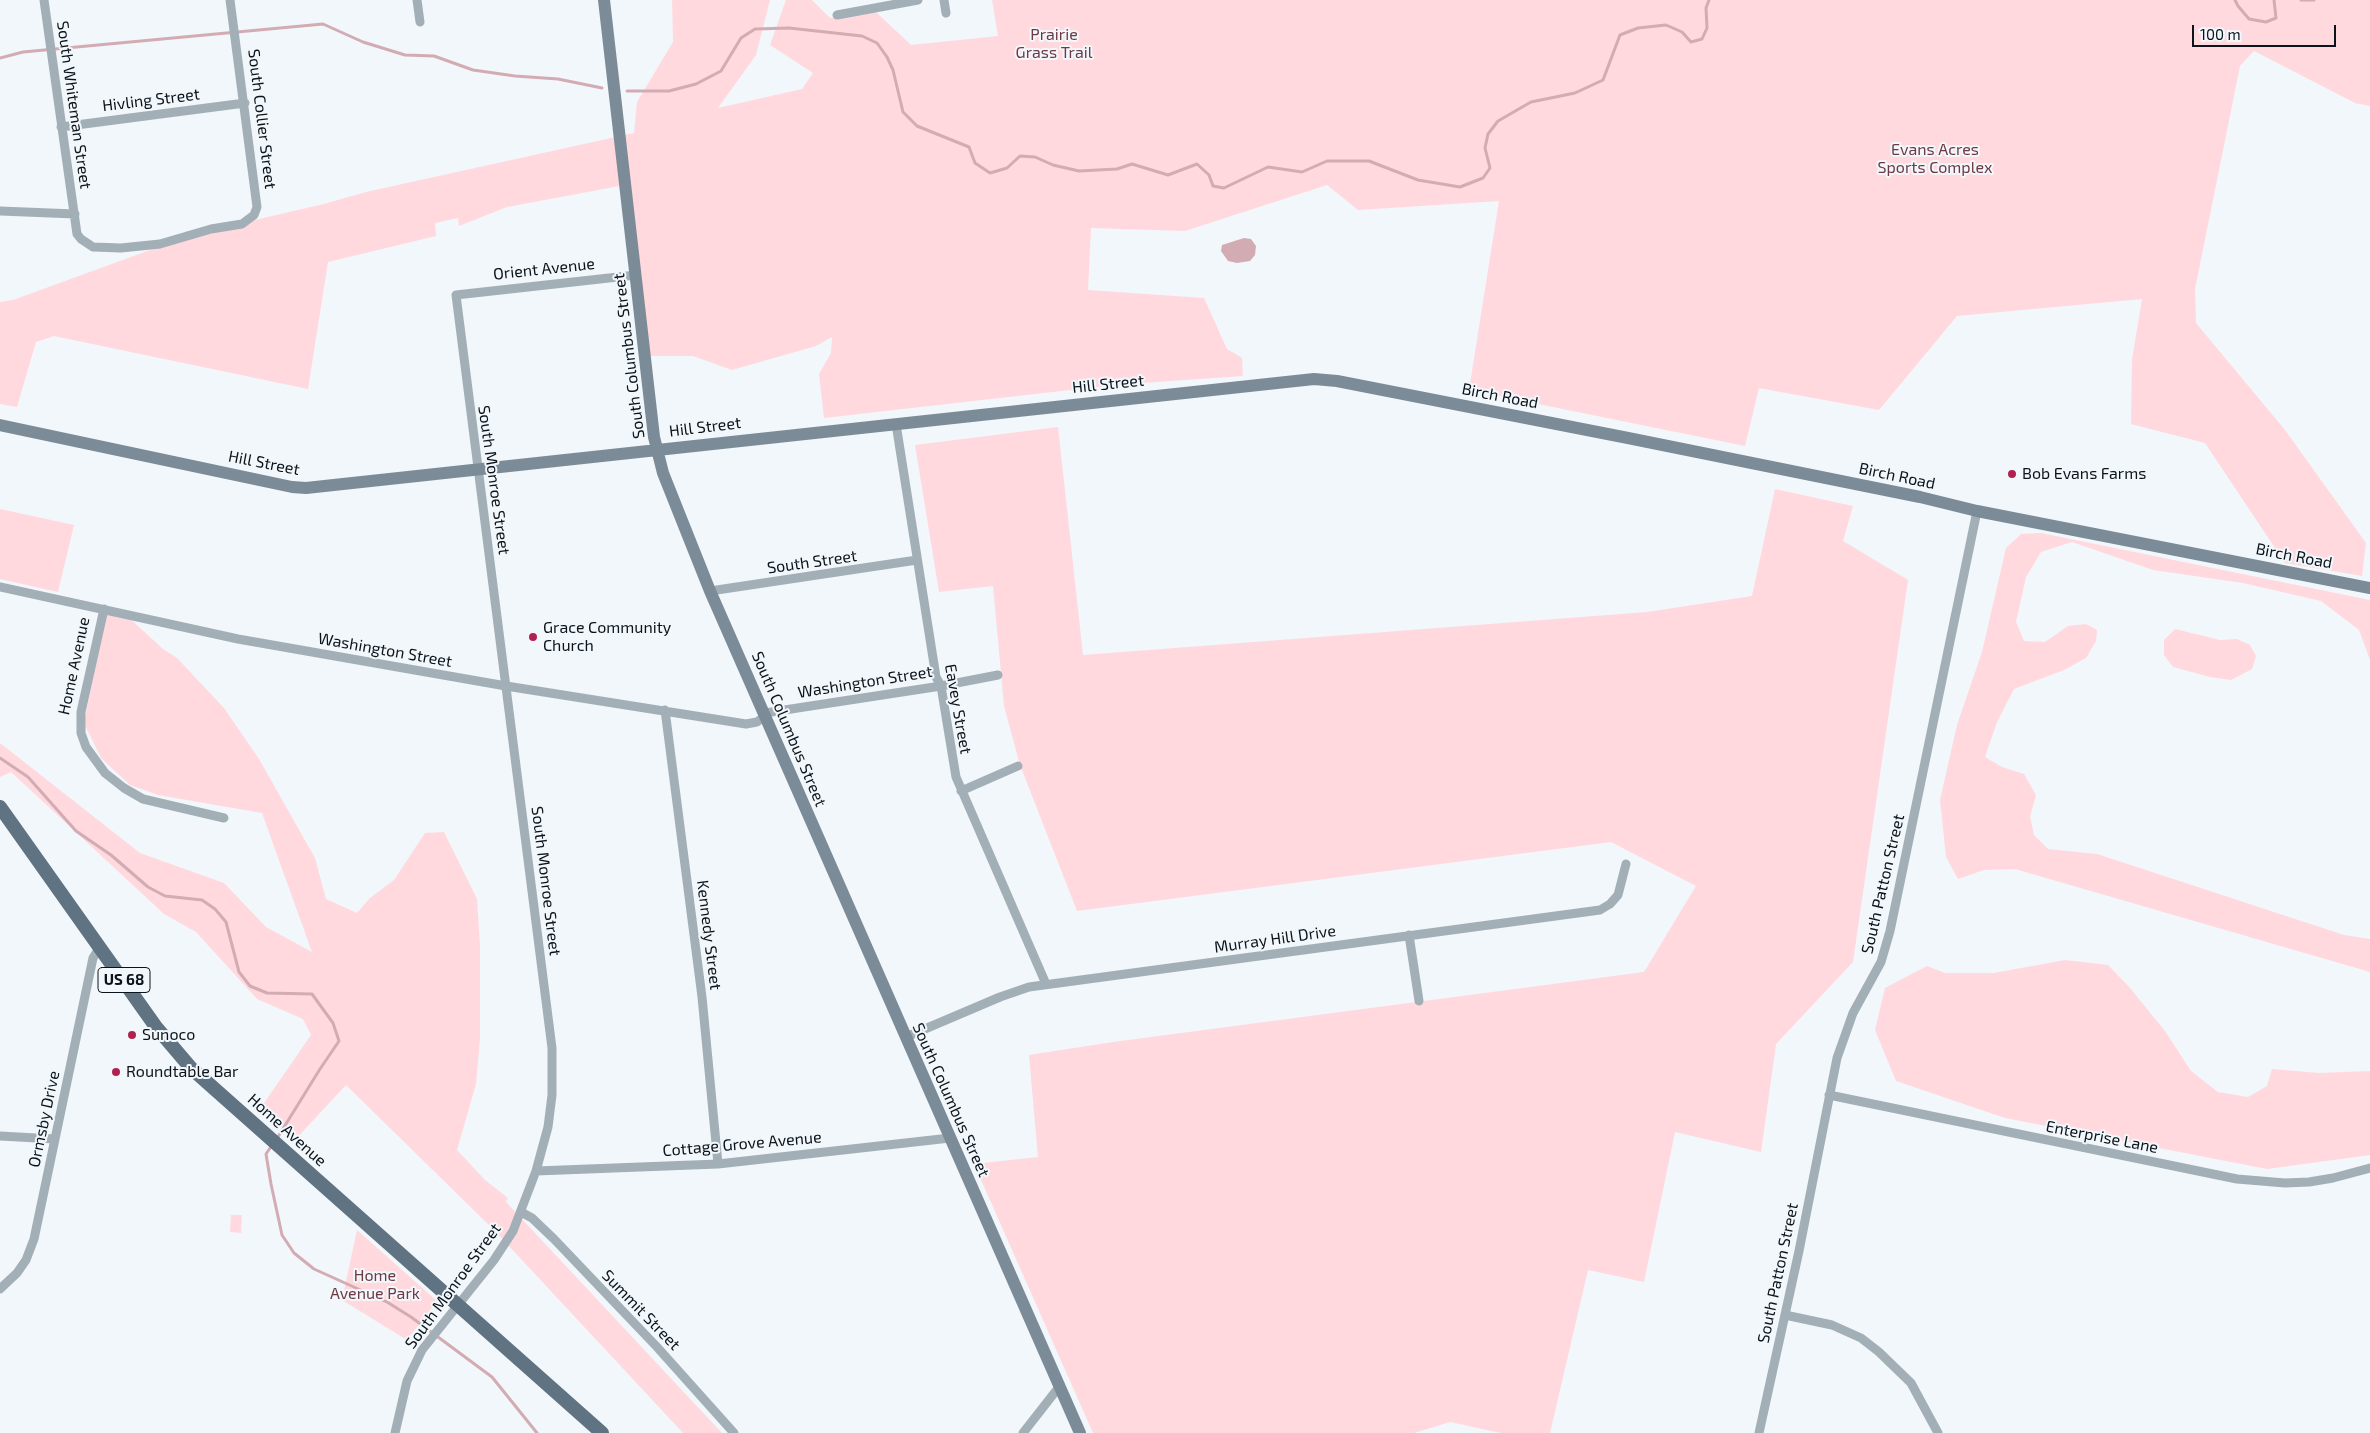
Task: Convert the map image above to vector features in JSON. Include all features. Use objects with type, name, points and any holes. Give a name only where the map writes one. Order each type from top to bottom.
[{"type":"main road","name":"Home Avenue","points":[[0,806],[171,1046],[204,1080],[602,1433]]},
{"type":"street","name":"South Whiteman Street","points":[[44,0],[75,214]]},
{"type":"street","name":"South Collier Street","points":[[75,214],[75,227],[80,239],[94,247],[106,248],[151,246],[211,229],[242,224],[254,215],[258,204],[230,0]]},
{"type":"street","points":[[417,0],[420,22]]},
{"type":"street","name":"South Columbus Street","points":[[604,0],[657,450],[663,473],[710,591],[1080,1433]]},
{"type":"street","points":[[837,15],[918,0]]},
{"type":"street","points":[[944,0],[946,13]]},
{"type":"street","name":"Hivling Street","points":[[61,127],[245,103]]},
{"type":"street","points":[[0,212],[75,214]]},
{"type":"street","name":"Orient Avenue","points":[[456,295],[636,275]]},
{"type":"street","name":"South Monroe Street","points":[[395,1433],[407,1381],[427,1343],[502,1249],[521,1212],[536,1171],[551,1109],[552,1048],[456,295]]},
{"type":"street","name":"Hill Street","points":[[0,425],[299,488],[1300,379],[1337,381],[1418,397]]},
{"type":"street","name":"Birch Road","points":[[1418,397],[1920,497],[1977,511],[2370,588]]},
{"type":"street","name":"Eavey Street","points":[[896,424],[936,677],[941,686],[952,757],[961,791],[1046,984]]},
{"type":"street","name":"South Patton Street","points":[[1759,1433],[1785,1315],[1829,1095],[1844,1035],[1853,1013],[1876,973],[1886,948],[1977,511]]},
{"type":"street","name":"South Street","points":[[710,591],[917,560]]},
{"type":"street","name":"Washington Street","points":[[0,587],[238,639],[506,686],[746,724],[757,722],[765,714],[998,675]]},
{"type":"street","name":"Home Avenue","points":[[104,609],[81,712],[80,733],[86,748],[106,773],[144,799],[224,818]]},
{"type":"street","name":"Kennedy Street","points":[[665,710],[702,997],[718,1164]]},
{"type":"street","points":[[961,791],[1018,766]]},
{"type":"street","name":"Murray Hill Drive","points":[[906,1038],[1000,997],[1029,987],[1600,910],[1610,904],[1618,895],[1626,864]]},
{"type":"street","points":[[1410,935],[1419,1001]]},
{"type":"street","name":"Ormsby Drive","points":[[0,1289],[17,1273],[29,1253],[34,1239],[93,958],[100,947]]},
{"type":"street","name":"Enterprise Lane","points":[[1829,1095],[2237,1179],[2267,1182],[2309,1182],[2370,1168]]},
{"type":"street","points":[[0,1136],[55,1140]]},
{"type":"street","name":"Cottage Grove Avenue","points":[[536,1171],[718,1164],[950,1138]]},
{"type":"street","name":"Summit Street","points":[[521,1212],[532,1218],[554,1239],[657,1347],[734,1433]]},
{"type":"street","points":[[1785,1315],[1832,1325],[1860,1338],[1879,1352],[1911,1383],[1938,1433]]},
{"type":"street","points":[[1023,1433],[1059,1387]]},
{"type":"green space","points":[[672,0],[770,0],[756,55],[718,108],[802,89],[813,73],[770,45],[786,0],[812,0],[830,18],[876,12],[911,45],[998,36],[992,0],[2370,0],[2370,106],[2355,103],[2254,51],[2240,66],[2195,289],[2196,323],[2285,430],[2366,543],[2362,576],[2285,563],[2205,443],[2131,424],[2132,359],[2142,299],[1957,316],[1879,410],[1759,388],[1745,446],[1469,390],[1499,201],[1358,210],[1327,185],[1185,231],[1091,228],[1088,290],[1204,298],[1227,349],[1242,358],[1243,376],[1114,385],[824,418],[819,374],[831,353],[832,337],[816,346],[732,370],[693,356],[650,356],[630,184],[507,207],[459,226],[458,218],[435,223],[436,236],[328,262],[308,389],[54,336],[36,342],[17,407],[0,404],[0,302],[13,300],[194,234],[324,204],[366,192],[634,133],[637,102],[673,42]]},
{"type":"green space","points":[[1058,427],[1083,655],[1647,612],[1752,596],[1775,489],[1853,506],[1843,541],[1908,580],[1853,962],[1776,1044],[1761,1152],[1675,1132],[1644,1282],[1588,1270],[1550,1433],[1501,1433],[1450,1422],[1414,1433],[1093,1433],[974,1164],[1038,1157],[1029,1055],[1113,1042],[1644,972],[1696,886],[1611,842],[1077,911],[1020,765],[1004,706],[993,586],[939,592],[915,445]]},
{"type":"green space","points":[[0,509],[74,525],[58,592],[0,579]]},
{"type":"green space","points":[[2041,533],[2370,600],[2370,660],[2359,630],[2321,601],[2243,583],[2153,570],[2072,542],[2041,552],[2026,577],[2016,622],[2024,641],[2045,642],[2068,626],[2086,624],[2097,630],[2096,641],[2086,658],[2064,670],[2014,689],[1997,722],[1985,757],[2002,767],[2024,774],[2036,795],[2030,816],[2034,835],[2048,849],[2097,854],[2344,935],[2370,939],[2370,972],[2015,869],[1984,870],[1958,879],[1946,857],[1940,800],[1957,725],[1982,652],[2006,548],[2021,534]]},
{"type":"green space","points":[[100,608],[126,615],[163,649],[177,658],[224,708],[259,759],[315,858],[326,899],[357,913],[370,898],[394,880],[425,833],[444,832],[477,899],[480,946],[480,1038],[476,1084],[457,1150],[485,1180],[508,1198],[506,1202],[722,1433],[683,1433],[494,1230],[346,1085],[294,1141],[262,1106],[311,1035],[303,1019],[257,999],[196,932],[164,914],[11,772],[0,777],[0,743],[140,853],[224,883],[266,927],[312,952],[262,813],[158,795],[130,785],[101,758],[84,723],[103,626],[106,626],[97,621]]},
{"type":"green space","points":[[2175,629],[2220,640],[2237,639],[2250,645],[2256,656],[2252,669],[2231,680],[2210,677],[2173,667],[2164,655],[2164,640]]},
{"type":"green space","points":[[2065,960],[2108,965],[2130,988],[2165,1031],[2191,1071],[2218,1092],[2248,1097],[2267,1086],[2272,1069],[2319,1073],[2370,1071],[2370,1155],[2267,1169],[2005,1118],[1896,1081],[1875,1030],[1885,988],[1927,966],[1945,973],[1994,973]]},
{"type":"green space","points":[[231,1215],[242,1215],[241,1233],[230,1232]]},
{"type":"green space","name":"Home Avenue Park","points":[[357,1230],[437,1301],[407,1340],[342,1300]]},
{"type":"shaded area","points":[[1244,238],[1251,239],[1256,246],[1255,255],[1250,261],[1237,263],[1228,261],[1221,251],[1222,245]]},
{"type":"waterway","points":[[627,91],[669,91],[696,84],[721,71],[741,38],[755,29],[789,28],[862,36],[877,43],[887,57],[893,70],[903,112],[917,126],[969,147],[975,163],[990,173],[1007,168],[1020,156],[1035,157],[1053,165],[1079,171],[1117,169],[1132,164],[1168,175],[1197,164],[1209,175],[1213,186],[1224,188],[1268,167],[1302,172],[1327,161],[1369,161],[1418,180],[1460,187],[1483,178],[1490,168],[1485,148],[1488,134],[1498,121],[1531,102],[1575,93],[1603,80],[1620,35],[1638,28],[1666,25],[1682,32],[1691,42],[1702,39],[1707,28],[1706,8],[1709,0]]},
{"type":"waterway","points":[[2235,0],[2249,19],[2266,22],[2276,18],[2274,0]]},
{"type":"waterway","points":[[2301,0],[2314,0]]},
{"type":"waterway","points":[[0,58],[23,52],[323,24],[363,42],[405,55],[434,56],[473,70],[515,76],[558,79],[602,88]]},
{"type":"waterway","points":[[0,758],[28,777],[76,831],[111,855],[148,887],[165,896],[202,900],[215,909],[226,922],[239,972],[250,986],[267,993],[312,994],[333,1023],[339,1041],[276,1140]]},
{"type":"waterway","points":[[272,1145],[266,1154],[271,1184],[282,1235],[294,1253],[314,1269],[387,1302],[411,1317],[492,1377],[537,1433]]},
{"type":"place","name":"Bob Evans Farms","points":[[2012,474]]},
{"type":"place","name":"Grace Community Church","points":[[533,637]]},
{"type":"place","name":"Sunoco","points":[[132,1035]]},
{"type":"place","name":"Roundtable Bar","points":[[116,1072]]},
{"type":"park label","name":"Prairie Grass Trail","points":[[1054,44]]},
{"type":"park label","name":"Evans Acres Sports Complex","points":[[1935,159]]}]
